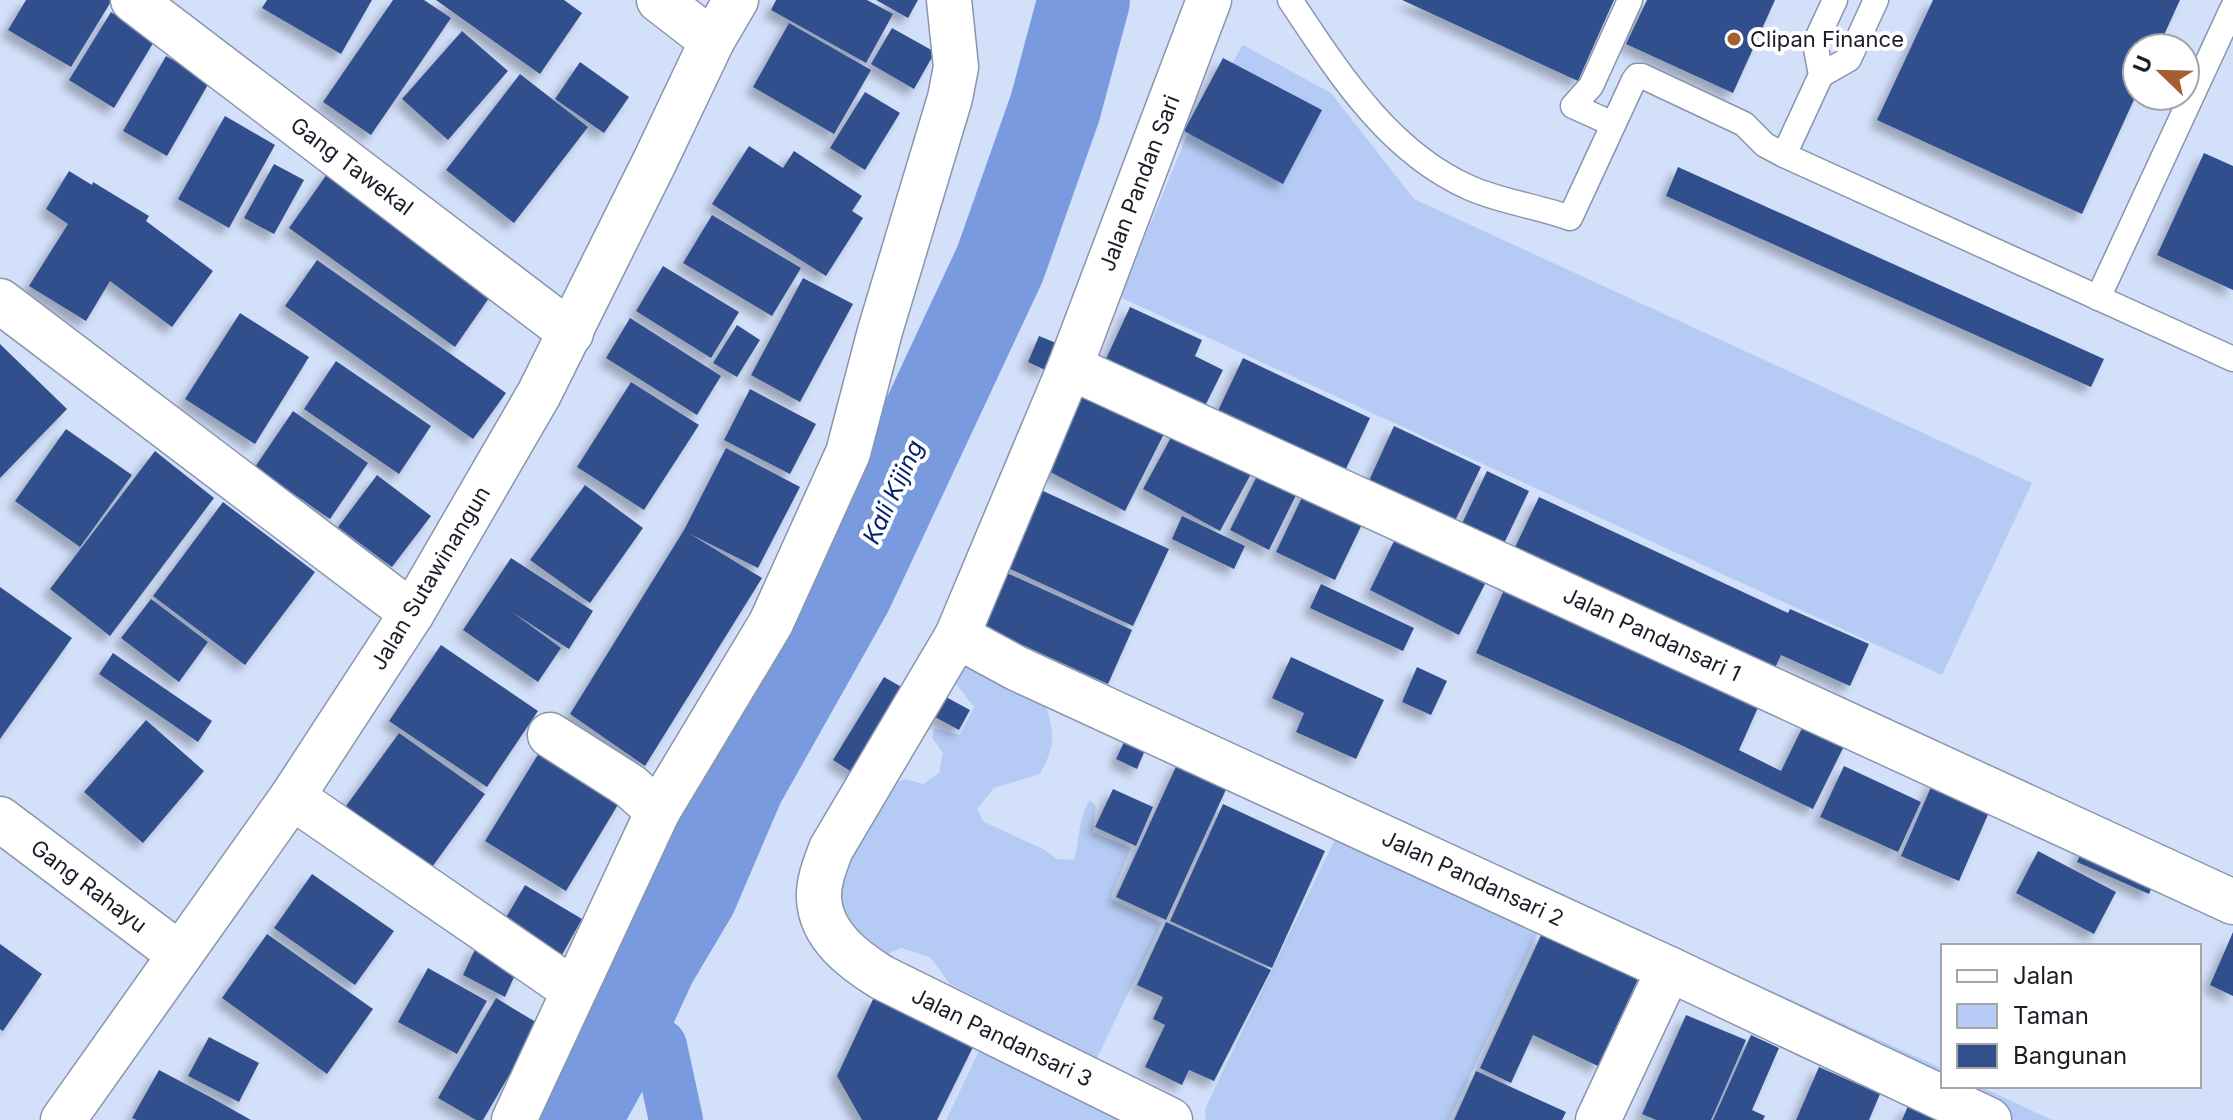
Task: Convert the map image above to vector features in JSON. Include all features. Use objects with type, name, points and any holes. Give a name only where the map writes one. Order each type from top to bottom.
[{"type":"street","name":"Gang Tawekal","points":[[133,0],[571,333]]},
{"type":"street","points":[[659,0],[712,41]]},
{"type":"street","name":"Jalan Sutawinangun","points":[[63,1120],[292,797],[412,613],[539,394],[712,41],[736,0]]},
{"type":"street","points":[[514,1120],[658,811],[771,623],[848,453],[880,331],[950,98],[956,67],[949,0]]},
{"type":"street","name":"Jalan Pandan Sari","points":[[840,946],[819,901],[822,874],[831,849],[957,636],[1070,367],[1209,0]]},
{"type":"street","points":[[0,301],[412,613]]},
{"type":"street","name":"Jalan Pandansari 1","points":[[1070,367],[2233,902]]},
{"type":"street","name":"Jalan Pandansari 2","points":[[957,636],[1016,668],[1989,1120]]},
{"type":"street","points":[[550,735],[630,786],[658,811]]},
{"type":"street","points":[[292,797],[573,990]]},
{"type":"street","name":"Gang Rahayu","points":[[0,819],[179,954]]},
{"type":"street","name":"Jalan Pandansari 3","points":[[840,946],[858,963],[881,977],[1170,1120]]},
{"type":"street","points":[[1598,1120],[1669,969]]},
{"type":"lane","points":[[1290,0],[1339,73],[1398,141],[1432,167],[1469,187],[1570,218],[1634,80],[1642,76],[1744,124],[1765,145],[1784,155],[2233,359]]},
{"type":"lane","points":[[1613,124],[1573,106],[1591,86],[1630,0]]},
{"type":"lane","points":[[1821,75],[1815,43],[1835,0]]},
{"type":"lane","points":[[1784,155],[1821,75],[1849,59],[1876,0]]},
{"type":"lane","points":[[2098,298],[2225,47],[2233,7]]},
{"type":"green space","points":[[1243,45],[1331,93],[1414,199],[2032,483],[1942,675],[1120,297],[1186,138]]},
{"type":"green space","points":[[959,662],[1045,703],[1051,723],[1051,747],[1040,774],[994,788],[977,809],[984,822],[1045,850],[1057,859],[1074,860],[1081,821],[1090,800],[1096,806],[1093,832],[1131,848],[1111,897],[1162,923],[1097,1058],[950,984],[930,957],[901,948],[883,956],[845,933],[837,868],[881,788],[906,779],[923,784],[939,773],[943,753],[932,738],[934,728],[960,735],[974,707],[953,680]]},
{"type":"green space","points":[[1340,829],[1542,924],[1449,1120],[1206,1120],[1205,1109]]},
{"type":"green space","points":[[1447,843],[1941,1068],[1941,1086],[1443,853]]},
{"type":"green space","points":[[980,1049],[1137,1120],[946,1120]]},
{"type":"green space","points":[[1945,1088],[1983,1088],[2052,1120],[2013,1120]]},
{"type":"building","points":[[26,0],[112,0],[71,67],[8,30]]},
{"type":"building","points":[[267,0],[372,0],[341,54],[262,8]]},
{"type":"building","points":[[393,0],[424,0],[451,18],[371,135],[323,102]]},
{"type":"building","points":[[436,0],[564,0],[582,13],[540,74]]},
{"type":"building","points":[[776,0],[867,0],[893,14],[866,63],[771,10]]},
{"type":"building","points":[[876,0],[918,0],[908,18]]},
{"type":"building","points":[[1402,0],[1614,0],[1578,81]]},
{"type":"building","points":[[1647,0],[1775,0],[1733,93],[1626,44]]},
{"type":"building","points":[[1933,0],[2180,0],[2165,32],[2121,32],[2121,112],[2128,112],[2082,214],[1877,120]]},
{"type":"building","points":[[111,12],[155,40],[114,108],[69,80]]},
{"type":"building","points":[[789,23],[871,70],[834,134],[753,87]]},
{"type":"building","points":[[892,28],[935,52],[914,89],[871,64]]},
{"type":"building","points":[[462,31],[508,71],[448,140],[402,99]]},
{"type":"building","points":[[166,56],[210,81],[167,156],[123,131]]},
{"type":"building","points":[[1223,58],[1322,110],[1283,184],[1184,131]]},
{"type":"building","points":[[580,62],[629,97],[604,133],[555,99]]},
{"type":"building","points":[[520,74],[588,127],[514,223],[446,170]]},
{"type":"building","points":[[865,92],[900,113],[865,170],[830,148]]},
{"type":"building","points":[[225,116],[275,145],[229,228],[178,199]]},
{"type":"building","points":[[749,146],[783,168],[794,151],[862,196],[852,211],[863,218],[826,276],[712,204]]},
{"type":"building","points":[[2204,153],[2233,166],[2233,290],[2157,255]]},
{"type":"building","points":[[274,164],[304,180],[274,234],[244,218]]},
{"type":"building","points":[[332,167],[498,285],[455,347],[289,228]]},
{"type":"building","points":[[1678,167],[2104,359],[2091,387],[1666,196]]},
{"type":"building","points":[[69,171],[149,216],[146,221],[213,271],[172,327],[110,281],[86,321],[29,286],[68,224],[46,209]]},
{"type":"building","points":[[712,215],[801,268],[772,316],[683,263]]},
{"type":"building","points":[[317,260],[506,393],[473,439],[285,306]]},
{"type":"building","points":[[663,266],[739,312],[711,358],[636,311]]},
{"type":"building","points":[[803,278],[853,304],[800,402],[751,375]]},
{"type":"building","points":[[1130,307],[1202,340],[1195,356],[1223,370],[1204,408],[1105,361]]},
{"type":"building","points":[[240,313],[309,357],[255,444],[185,399]]},
{"type":"building","points":[[630,318],[721,376],[697,415],[606,358]]},
{"type":"building","points":[[737,325],[760,340],[737,377],[713,363]]},
{"type":"building","points":[[1039,336],[1056,343],[1045,370],[1028,362]]},
{"type":"building","points":[[0,344],[67,409],[0,478]]},
{"type":"building","points":[[1243,358],[1370,418],[1342,477],[1215,417]]},
{"type":"building","points":[[336,361],[431,426],[399,474],[304,409]]},
{"type":"building","points":[[1081,376],[1170,422],[1125,511],[1035,464]]},
{"type":"building","points":[[631,382],[699,425],[644,510],[577,467]]},
{"type":"building","points":[[750,389],[816,424],[790,474],[724,440]]},
{"type":"building","points":[[293,411],[368,463],[330,519],[255,467]]},
{"type":"building","points":[[1180,421],[1257,463],[1220,531],[1143,489]]},
{"type":"building","points":[[1394,426],[1481,467],[1453,525],[1367,485]]},
{"type":"building","points":[[66,429],[132,475],[80,547],[15,501]]},
{"type":"building","points":[[726,448],[800,487],[758,568],[690,534],[762,578],[645,766],[570,714],[684,530]]},
{"type":"building","points":[[155,451],[214,498],[110,636],[50,589]]},
{"type":"building","points":[[1262,466],[1301,485],[1269,550],[1230,530]]},
{"type":"building","points":[[1487,471],[1529,491],[1500,552],[1458,532]]},
{"type":"building","points":[[377,475],[431,516],[392,567],[338,527]]},
{"type":"building","points":[[585,485],[643,528],[590,603],[530,560]]},
{"type":"building","points":[[1307,487],[1366,516],[1335,580],[1276,552]]},
{"type":"building","points":[[1041,490],[1169,549],[1133,626],[1006,567]]},
{"type":"building","points":[[1539,497],[1788,613],[1790,609],[1869,644],[1850,686],[1781,655],[1769,681],[1509,560]]},
{"type":"building","points":[[223,502],[315,572],[245,665],[153,596]]},
{"type":"building","points":[[1182,516],[1245,546],[1234,569],[1172,539]]},
{"type":"building","points":[[1395,539],[1485,584],[1459,635],[1370,590]]},
{"type":"building","points":[[511,558],[593,611],[569,649],[512,612],[561,648],[538,682],[463,630]]},
{"type":"building","points":[[1007,573],[1132,630],[1108,684],[982,626]]},
{"type":"building","points":[[1509,579],[1764,694],[1739,750],[1781,771],[1806,720],[1847,740],[1813,809],[1683,746],[1476,653]]},
{"type":"building","points":[[1321,584],[1414,628],[1403,651],[1310,608]]},
{"type":"building","points":[[0,587],[72,638],[0,739]]},
{"type":"building","points":[[151,599],[208,642],[179,682],[121,638]]},
{"type":"building","points":[[441,645],[538,711],[487,787],[389,721]]},
{"type":"building","points":[[113,653],[212,721],[198,742],[99,674]]},
{"type":"building","points":[[1291,657],[1384,700],[1356,759],[1296,732],[1304,713],[1272,698]]},
{"type":"building","points":[[1417,667],[1447,681],[1431,715],[1402,702]]},
{"type":"building","points":[[884,677],[912,693],[861,778],[833,760]]},
{"type":"building","points":[[946,697],[970,710],[959,730],[935,717]]},
{"type":"building","points":[[146,720],[204,771],[143,843],[84,792]]},
{"type":"building","points":[[399,733],[485,794],[427,874],[341,813]]},
{"type":"building","points":[[1126,738],[1146,748],[1137,769],[1116,759]]},
{"type":"building","points":[[542,748],[622,798],[566,891],[485,841]]},
{"type":"building","points":[[1179,760],[1229,783],[1166,920],[1116,897]]},
{"type":"building","points":[[1844,766],[1921,802],[1898,852],[1820,817]]},
{"type":"building","points":[[1935,778],[1993,803],[1959,881],[1901,856]]},
{"type":"building","points":[[1113,789],[1153,807],[1136,846],[1095,827]]},
{"type":"building","points":[[1223,804],[1325,851],[1272,968],[1170,921]]},
{"type":"building","points":[[2086,842],[2157,874],[2149,894],[2077,862]]},
{"type":"building","points":[[2038,851],[2116,892],[2094,934],[2016,893]]},
{"type":"building","points":[[312,874],[394,931],[355,985],[274,928]]},
{"type":"building","points":[[525,885],[582,919],[558,962],[500,928]]},
{"type":"building","points":[[1166,922],[1271,970],[1214,1081],[1189,1070],[1182,1085],[1145,1067],[1165,1025],[1153,1019],[1163,997],[1137,985]]},
{"type":"building","points":[[2233,932],[2233,996],[2210,985]]},
{"type":"building","points":[[1542,933],[1639,977],[1598,1066],[1533,1035],[1511,1083],[1480,1068]]},
{"type":"building","points":[[267,934],[373,1009],[327,1074],[222,998]]},
{"type":"building","points":[[0,944],[42,974],[3,1031],[0,1029]]},
{"type":"building","points":[[477,945],[519,966],[505,997],[463,975]]},
{"type":"building","points":[[428,968],[487,1001],[457,1054],[398,1022]]},
{"type":"building","points":[[874,997],[974,1045],[937,1120],[862,1120],[837,1076]]},
{"type":"building","points":[[496,998],[539,1024],[483,1120],[476,1120],[438,1098]]},
{"type":"building","points":[[1686,1015],[1746,1040],[1711,1120],[1656,1120],[1642,1114]]},
{"type":"building","points":[[1751,1035],[1779,1048],[1752,1110],[1765,1116],[1763,1120],[1713,1120]]},
{"type":"building","points":[[209,1037],[259,1063],[239,1102],[188,1076]]},
{"type":"building","points":[[1819,1067],[1880,1094],[1869,1120],[1796,1120]]},
{"type":"building","points":[[159,1070],[212,1098],[251,1120],[132,1118]]},
{"type":"building","points":[[1476,1071],[1566,1112],[1562,1120],[1454,1120]]},
{"type":"building","points":[[1908,1106],[1939,1120],[1902,1120]]},
{"type":"waterway","name":"Kali Kijing","points":[[574,1120],[601,1071],[651,962],[692,893],[739,783],[847,591],[1000,264],[1055,108],[1084,0]]},
{"type":"waterway","points":[[660,1046],[676,1120]]},
{"type":"place","name":"Clipan Finance","points":[[1734,39]]}]
